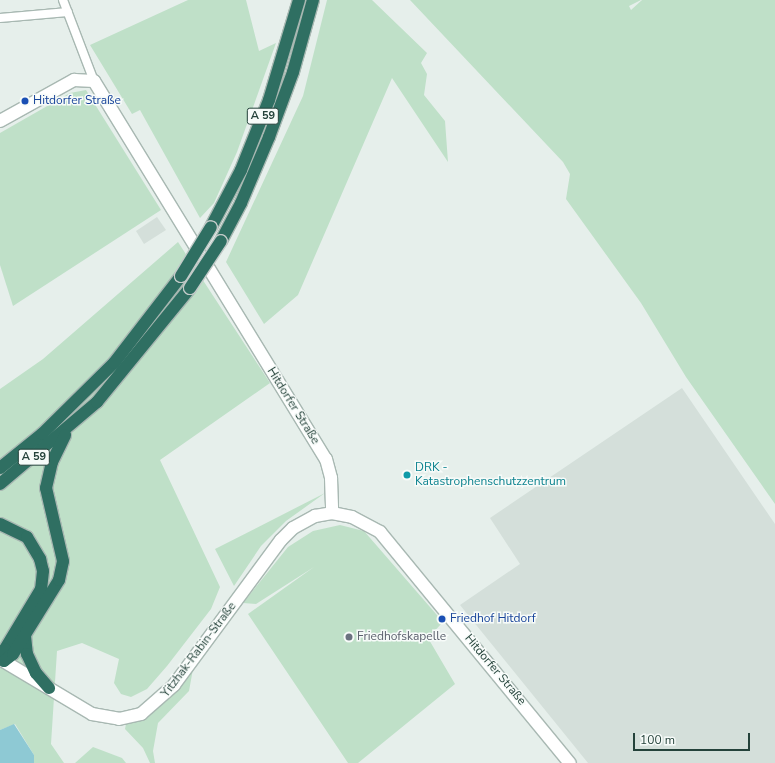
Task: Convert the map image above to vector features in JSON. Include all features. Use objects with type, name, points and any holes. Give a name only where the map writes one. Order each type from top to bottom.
[{"type":"highway","name":"A 59","points":[[0,468],[42,434],[108,369],[181,276],[211,227],[241,170],[269,100],[299,0]]},
{"type":"highway","name":"A 59","points":[[0,484],[67,430],[123,372],[190,288],[221,240],[245,196],[293,72],[313,0]]},
{"type":"highway","points":[[2,660],[59,580],[63,561],[46,488],[52,462],[67,430]]},
{"type":"highway","points":[[0,524],[27,537],[40,559],[43,571],[36,599],[20,633],[27,654],[36,673],[49,688]]},
{"type":"highway","points":[[0,637],[20,633]]},
{"type":"street","name":"Hitdorfer Straße","points":[[63,0],[94,80],[326,459],[331,478],[332,513],[352,517],[380,532],[570,763]]},
{"type":"street","points":[[0,18],[68,12]]},
{"type":"street","points":[[0,121],[74,80],[94,80]]},
{"type":"street","name":"Yitzhak-Rabin-Straße","points":[[2,660],[81,708],[107,718],[127,718],[148,710],[174,685],[281,540],[293,528],[315,516],[332,513]]},
{"type":"shaded area","points":[[157,217],[166,230],[144,244],[136,231]]},
{"type":"shaded area","points":[[682,388],[775,524],[775,763],[588,763],[460,605],[520,564],[490,518]]},
{"type":"green space","points":[[188,0],[246,0],[259,51],[276,43],[237,152],[214,203],[200,218],[140,110],[132,114],[90,45]]},
{"type":"green space","points":[[327,0],[372,0],[427,53],[421,63],[427,74],[424,95],[445,121],[448,162],[392,78],[298,295],[264,324],[226,262],[303,96]]},
{"type":"green space","points":[[410,0],[641,0],[629,6],[631,10],[642,0],[775,0],[775,504],[686,377],[641,303],[566,199],[570,174],[563,162]]},
{"type":"green space","points":[[86,90],[161,210],[13,306],[0,265],[0,133],[70,93]]},
{"type":"green space","points":[[178,242],[270,383],[160,460],[220,587],[211,609],[167,666],[147,689],[131,697],[121,694],[114,683],[119,659],[82,643],[57,651],[51,744],[64,763],[34,763],[34,755],[15,724],[0,730],[0,389],[43,359]]},
{"type":"green space","points":[[325,493],[286,521],[261,546],[234,586],[215,549]]},
{"type":"green space","points":[[340,525],[364,531],[443,622],[428,638],[455,684],[358,763],[348,763],[248,614],[314,567],[256,604],[243,603],[288,547],[313,531]]},
{"type":"green space","points":[[193,669],[189,691],[158,723],[153,751],[155,763],[150,763],[143,748],[125,729],[126,724],[155,711]]},
{"type":"green space","points":[[93,747],[122,758],[126,763],[75,763]]},
{"type":"water","points":[[14,724],[34,755],[34,763],[0,763],[0,730]]},
{"type":"place","name":"Hitdorfer Straße","points":[[25,101]]},
{"type":"place","name":"DRK - Katastrophenschutzzentrum","points":[[407,475]]},
{"type":"place","name":"Friedhof Hitdorf","points":[[442,619]]},
{"type":"place","name":"Friedhofskapelle","points":[[349,637]]}]
